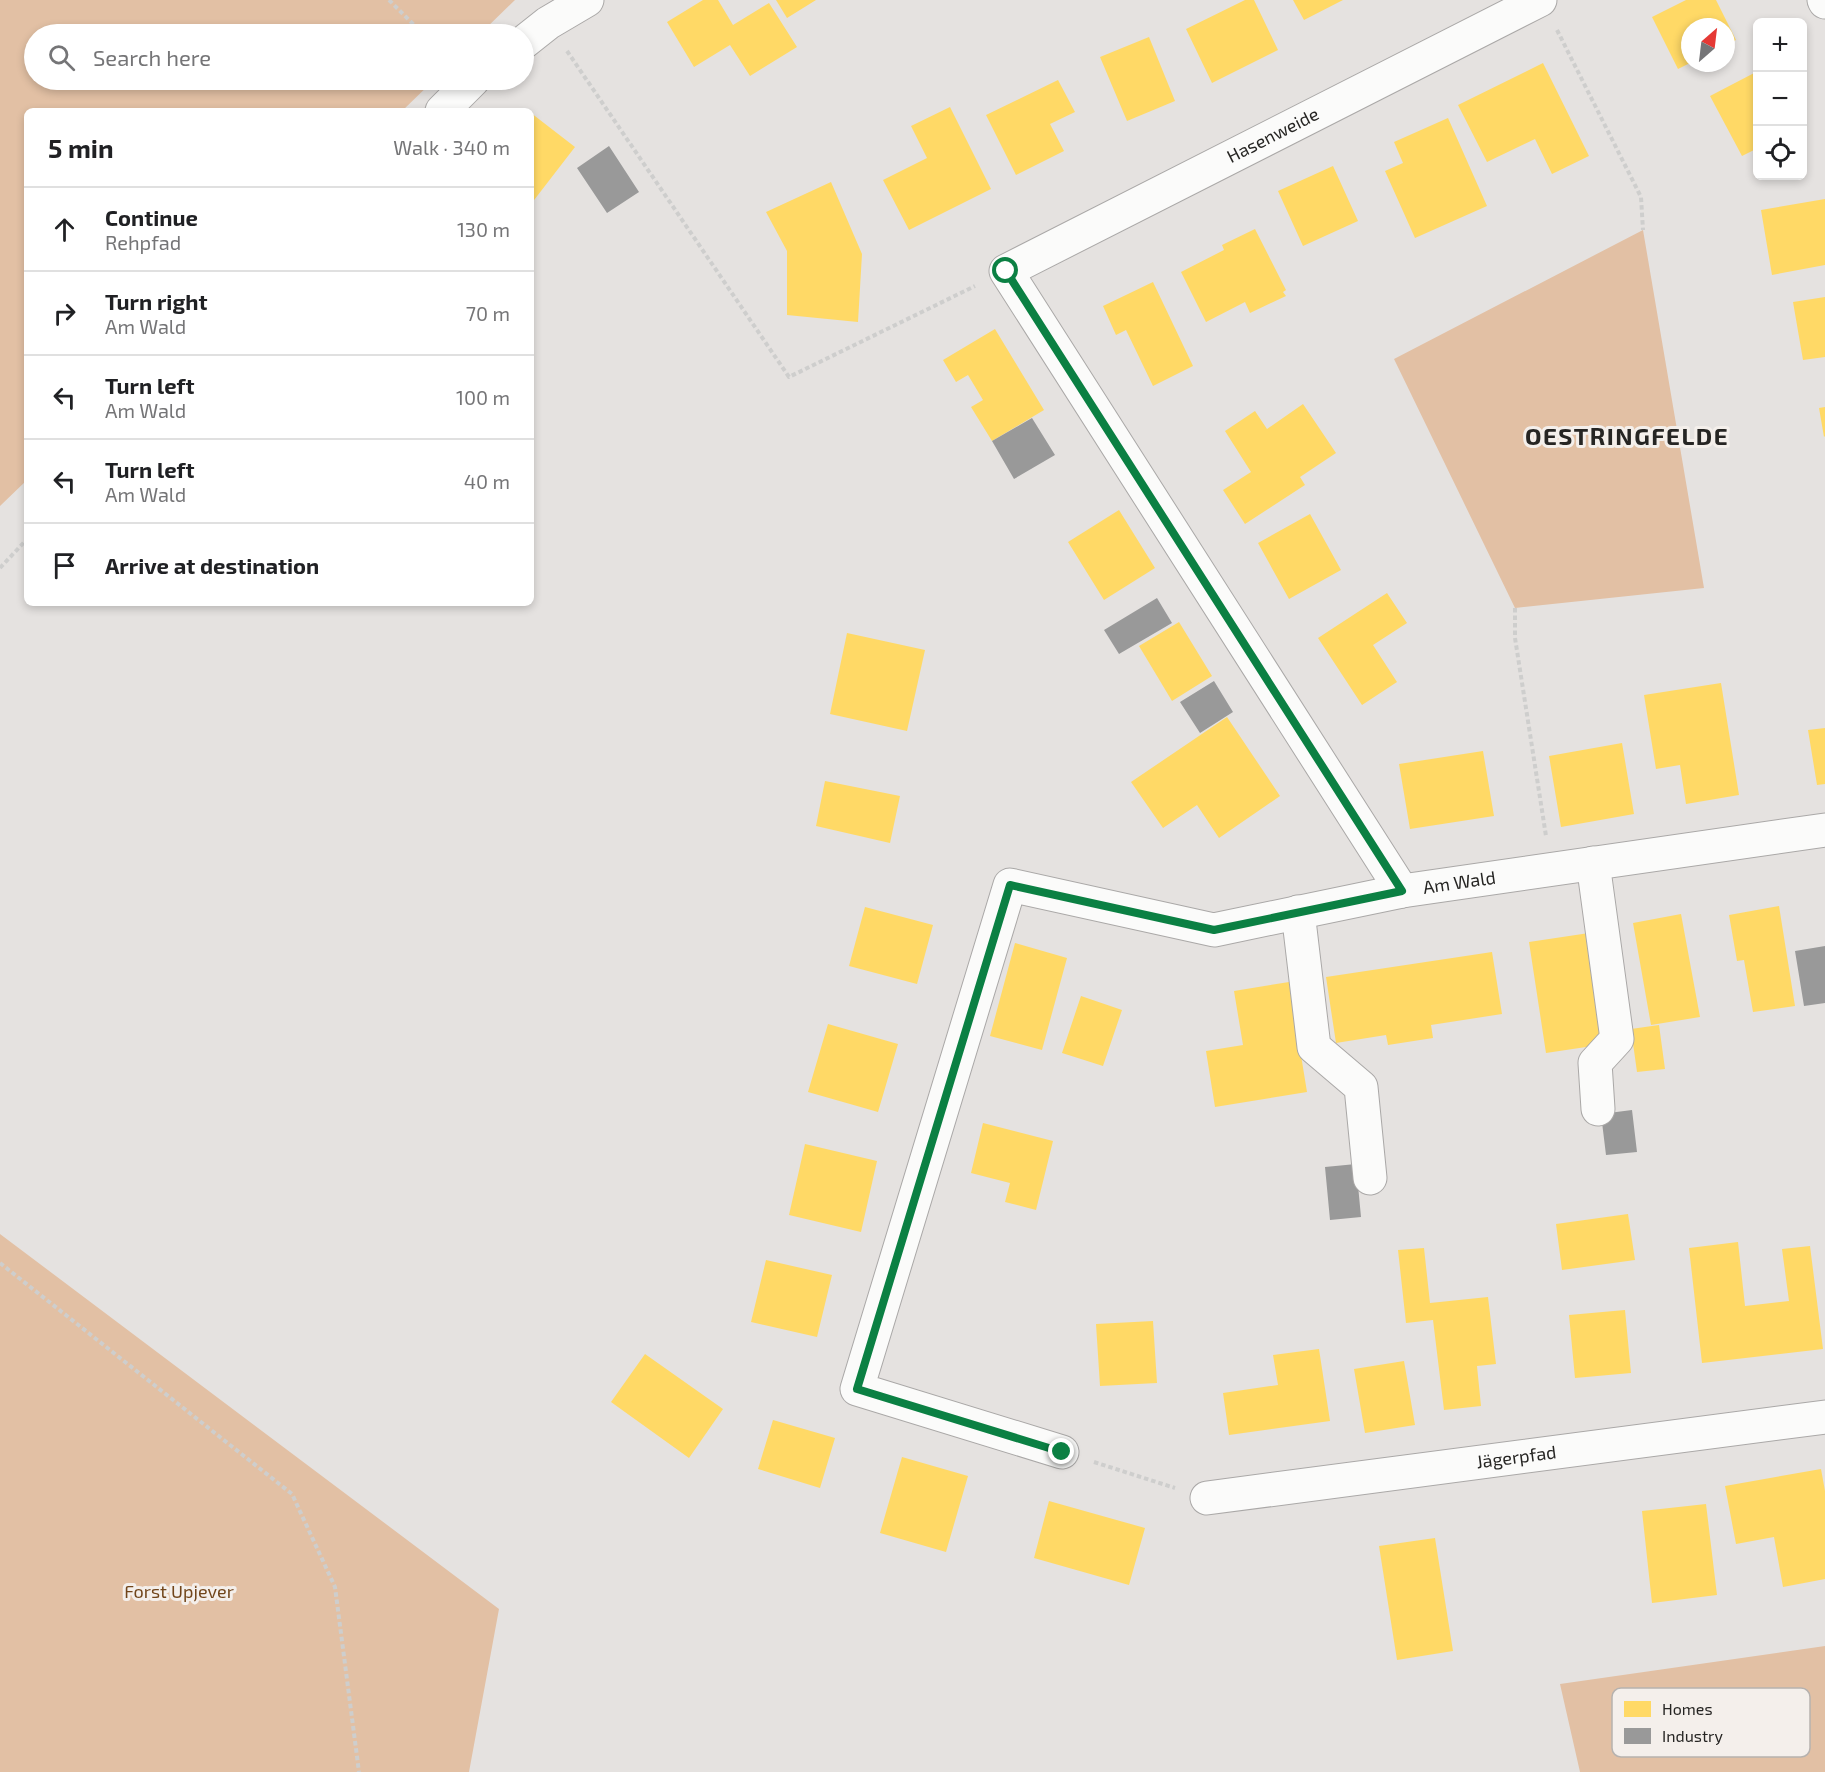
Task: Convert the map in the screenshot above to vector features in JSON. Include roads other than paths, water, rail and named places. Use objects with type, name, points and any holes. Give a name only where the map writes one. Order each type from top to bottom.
[{"type":"street","points":[[536,32],[587,0]]},
{"type":"street","name":"Hasenweide","points":[[1402,891],[1006,271],[1546,10]]},
{"type":"street","points":[[445,108],[464,90]]},
{"type":"street","name":"Am Wald","points":[[1062,1452],[857,1389],[1010,885],[1214,930],[1402,891],[1825,830]]},
{"type":"street","points":[[1593,863],[1617,1039],[1594,1063],[1598,1109]]},
{"type":"street","points":[[1298,912],[1314,1047],[1361,1087],[1370,1178]]},
{"type":"street","name":"Jägerpfad","points":[[1207,1498],[1825,1417]]},
{"type":"district","name":"OESTRINGFELDE","points":[[1627,437]]},
{"type":"park label","name":"Forst Upjever","points":[[179,1592]]}]
